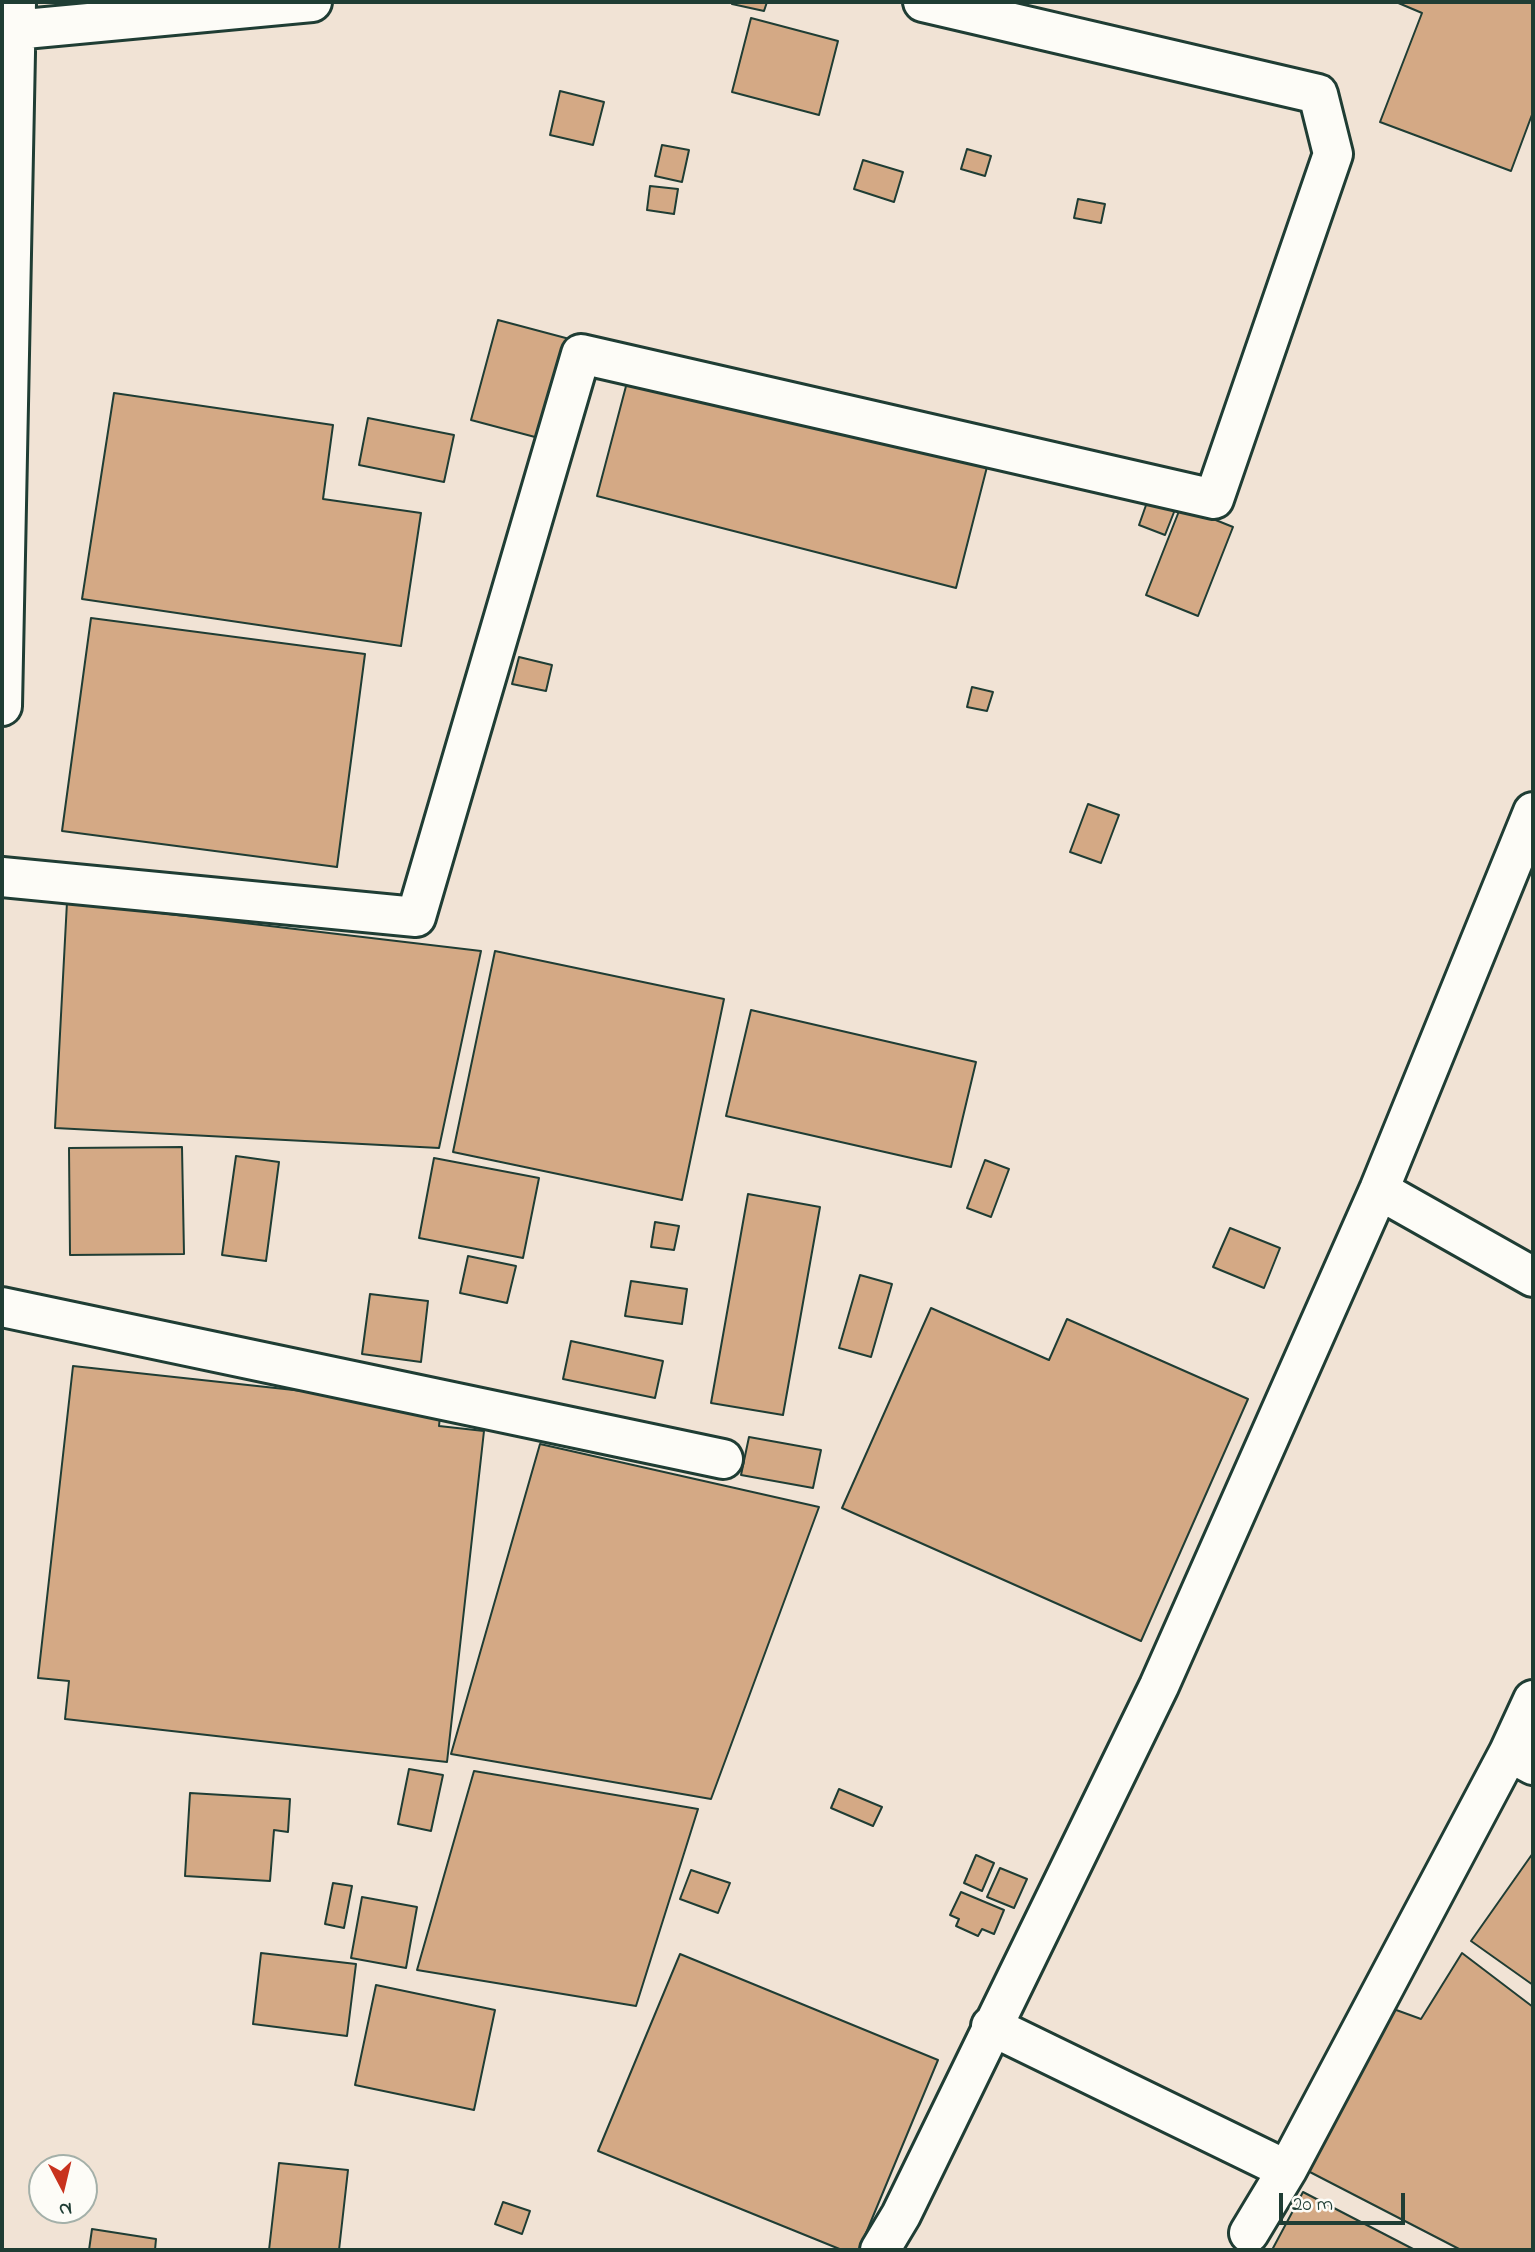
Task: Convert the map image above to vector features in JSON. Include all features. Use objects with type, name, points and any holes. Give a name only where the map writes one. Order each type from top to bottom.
[{"type":"street","points":[[2,706],[7,175],[15,16],[312,2]]},
{"type":"street","points":[[2,877],[416,916],[581,354],[1214,499],[1333,154],[1318,94],[923,2]]},
{"type":"street","points":[[880,2250],[901,2215],[1159,1686],[1379,1190],[1533,812]]},
{"type":"street","points":[[1379,1190],[1533,1278]]},
{"type":"street","points":[[2,1307],[723,1459]]},
{"type":"street","points":[[1249,2233],[1521,1759],[1533,1700]]},
{"type":"street","points":[[991,2026],[1287,2170]]},
{"type":"building","points":[[732,2],[767,2],[764,11]]},
{"type":"building","points":[[1396,2],[1533,2],[1533,112],[1511,171],[1380,122],[1422,13]]},
{"type":"building","points":[[751,18],[838,41],[819,115],[732,92]]},
{"type":"building","points":[[560,91],[604,102],[593,145],[550,135]]},
{"type":"building","points":[[662,145],[689,150],[682,182],[655,176]]},
{"type":"building","points":[[967,149],[991,156],[985,176],[961,169]]},
{"type":"building","points":[[863,160],[903,172],[894,202],[854,189]]},
{"type":"building","points":[[650,186],[678,189],[674,214],[647,210]]},
{"type":"building","points":[[1078,199],[1105,204],[1101,223],[1074,218]]},
{"type":"building","points":[[498,320],[577,341],[550,441],[471,420]]},
{"type":"building","points":[[630,371],[988,463],[956,588],[597,496]]},
{"type":"building","points":[[114,393],[333,425],[323,499],[421,513],[401,646],[82,599]]},
{"type":"building","points":[[368,418],[454,435],[444,482],[359,465]]},
{"type":"building","points":[[1151,491],[1178,502],[1165,535],[1139,525]]},
{"type":"building","points":[[1181,506],[1233,527],[1198,616],[1146,595]]},
{"type":"building","points":[[91,618],[365,654],[337,867],[62,831]]},
{"type":"building","points":[[519,657],[552,665],[546,691],[512,684]]},
{"type":"building","points":[[972,687],[993,692],[987,711],[967,707]]},
{"type":"building","points":[[1088,804],[1119,815],[1101,863],[1070,852]]},
{"type":"building","points":[[67,902],[481,951],[439,1148],[55,1128]]},
{"type":"building","points":[[495,951],[724,999],[682,1200],[453,1152]]},
{"type":"building","points":[[751,1010],[976,1062],[951,1167],[726,1116]]},
{"type":"building","points":[[182,1147],[184,1254],[70,1255],[69,1148]]},
{"type":"building","points":[[236,1156],[279,1162],[266,1261],[222,1255]]},
{"type":"building","points":[[434,1158],[539,1178],[523,1258],[419,1238]]},
{"type":"building","points":[[985,1160],[1009,1169],[991,1217],[967,1208]]},
{"type":"building","points":[[748,1194],[820,1207],[783,1415],[711,1403]]},
{"type":"building","points":[[655,1222],[679,1226],[674,1250],[651,1247]]},
{"type":"building","points":[[1230,1228],[1280,1248],[1264,1288],[1213,1267]]},
{"type":"building","points":[[468,1256],[516,1266],[507,1303],[460,1293]]},
{"type":"building","points":[[860,1275],[892,1284],[871,1357],[839,1348]]},
{"type":"building","points":[[631,1281],[687,1289],[682,1324],[625,1316]]},
{"type":"building","points":[[370,1294],[428,1301],[421,1362],[362,1354]]},
{"type":"building","points":[[931,1308],[1049,1360],[1067,1319],[1248,1399],[1141,1641],[842,1508]]},
{"type":"building","points":[[571,1341],[663,1361],[655,1398],[563,1379]]},
{"type":"building","points":[[73,1366],[441,1406],[439,1426],[484,1431],[447,1762],[65,1719],[69,1681],[38,1678]]},
{"type":"building","points":[[749,1437],[821,1450],[813,1488],[741,1475]]},
{"type":"building","points":[[540,1444],[819,1507],[711,1799],[451,1754]]},
{"type":"building","points":[[409,1769],[443,1775],[431,1831],[398,1824]]},
{"type":"building","points":[[474,1771],[698,1809],[636,2006],[417,1970]]},
{"type":"building","points":[[839,1789],[882,1807],[873,1826],[831,1808]]},
{"type":"building","points":[[190,1793],[290,1799],[288,1832],[274,1830],[270,1881],[185,1876]]},
{"type":"building","points":[[1533,1853],[1533,1985],[1471,1941]]},
{"type":"building","points":[[976,1855],[994,1863],[982,1891],[964,1883]]},
{"type":"building","points":[[1000,1868],[1027,1879],[1014,1908],[987,1897]]},
{"type":"building","points":[[691,1870],[730,1883],[718,1913],[680,1899]]},
{"type":"building","points":[[333,1883],[352,1886],[344,1928],[325,1924]]},
{"type":"building","points":[[961,1892],[1004,1910],[994,1934],[982,1929],[978,1936],[956,1926],[959,1919],[950,1915]]},
{"type":"building","points":[[362,1897],[417,1907],[406,1968],[351,1958]]},
{"type":"building","points":[[261,1953],[356,1964],[347,2036],[253,2024]]},
{"type":"building","points":[[1462,1953],[1533,2007],[1533,2250],[1461,2250],[1306,2170],[1388,2007],[1421,2019]]},
{"type":"building","points":[[680,1954],[938,2060],[859,2250],[842,2250],[598,2151]]},
{"type":"building","points":[[376,1985],[495,2010],[474,2110],[355,2085]]},
{"type":"building","points":[[279,2163],[348,2170],[339,2250],[269,2250]]},
{"type":"building","points":[[1303,2192],[1415,2250],[1272,2250]]},
{"type":"building","points":[[503,2202],[530,2211],[522,2234],[495,2224]]},
{"type":"building","points":[[92,2229],[156,2239],[155,2250],[89,2250]]}]
